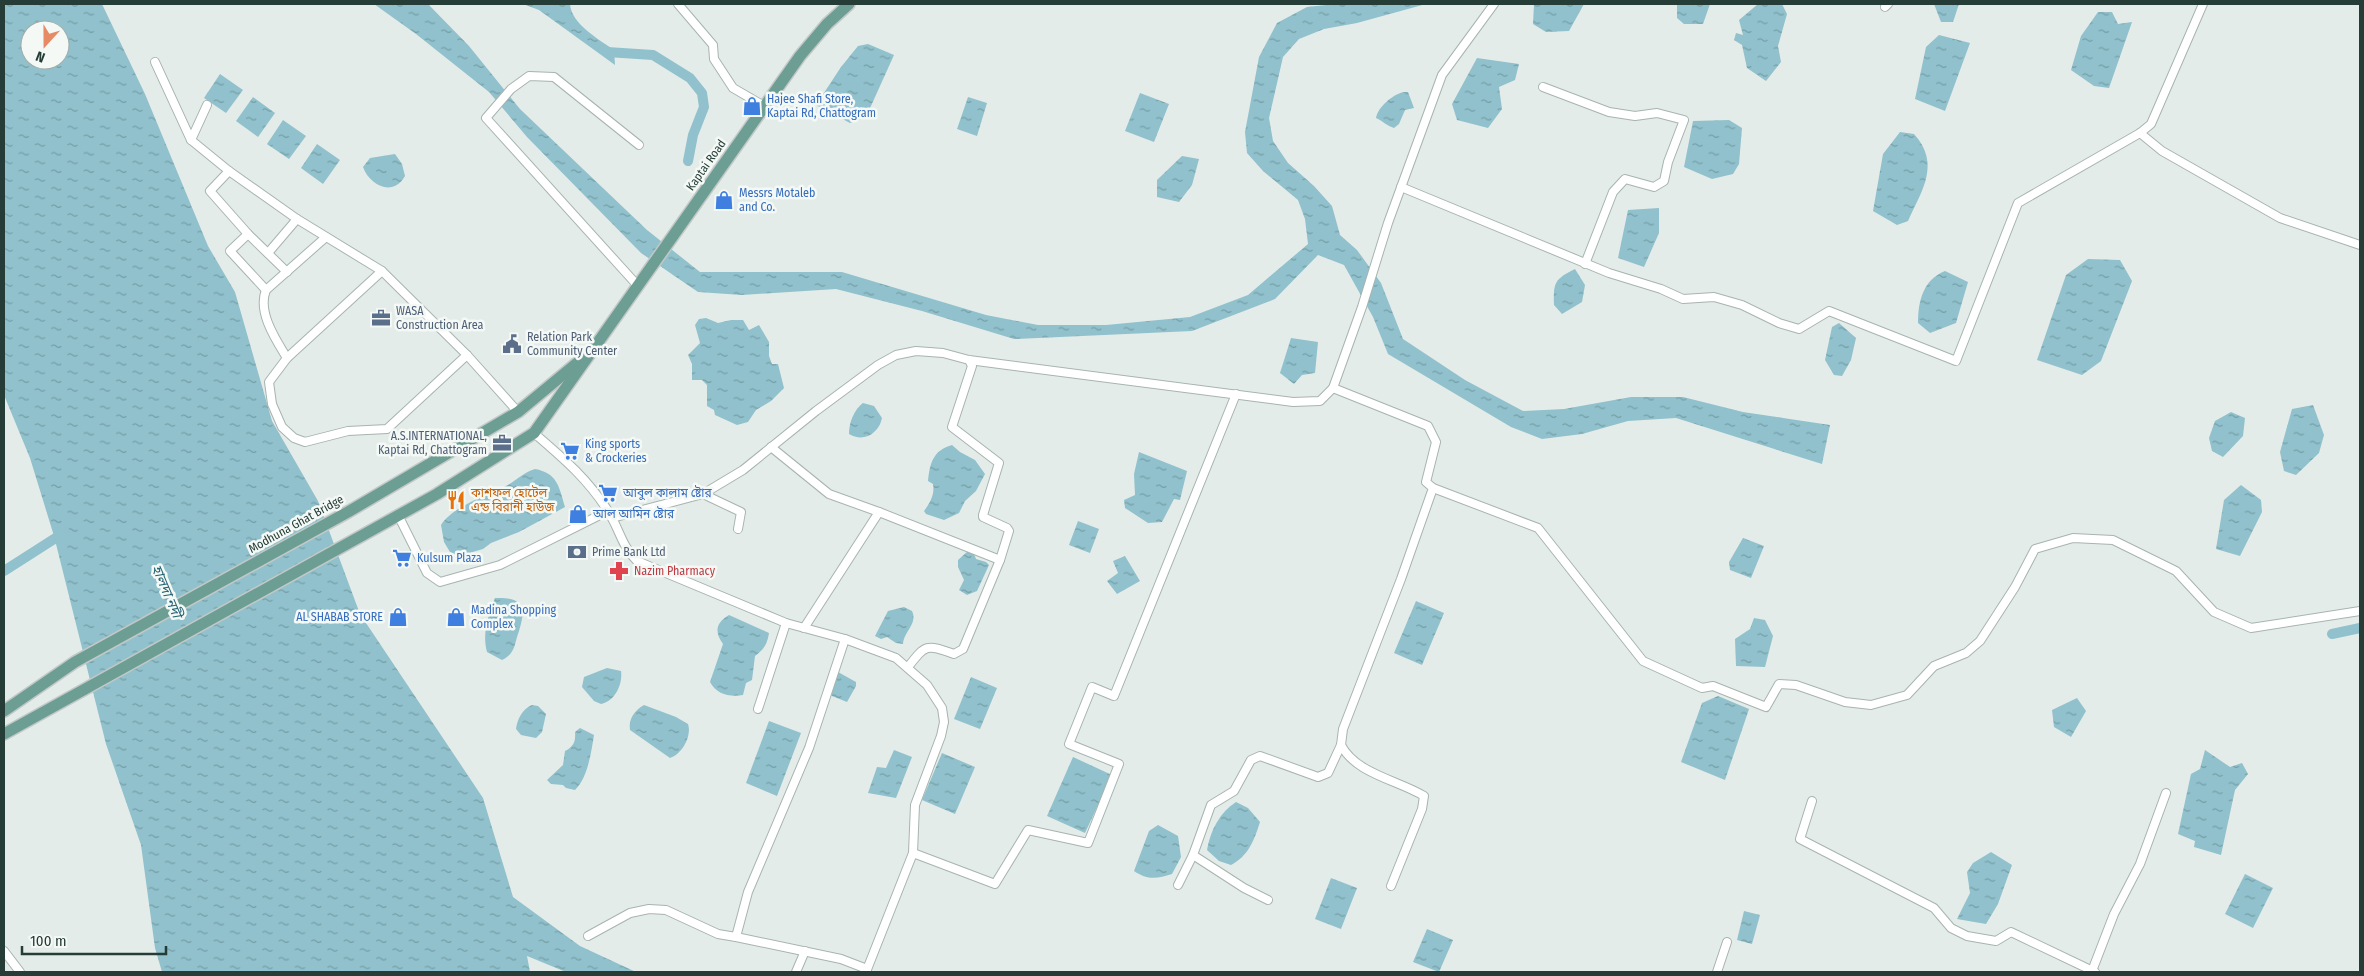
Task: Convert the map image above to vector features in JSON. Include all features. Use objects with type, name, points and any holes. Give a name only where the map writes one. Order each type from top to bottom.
[{"type":"main road","name":"Kaptai Road","points":[[534,433],[800,56],[827,24],[849,4]]},
{"type":"main road","name":"Modhuna Ghat Bridge","points":[[4,711],[75,662],[348,512],[518,412],[593,350]]},
{"type":"main road","points":[[4,734],[73,694],[437,494],[534,433]]},
{"type":"street","points":[[678,4],[712,45],[714,58],[733,88],[764,106]]},
{"type":"street","points":[[398,515],[427,573],[440,582],[500,565],[610,515],[702,494],[743,470],[878,365],[896,354],[916,351],[934,352],[969,360],[1293,402],[1320,401],[1333,388],[1442,75],[1494,4]]},
{"type":"street","points":[[1402,187],[1584,264],[1683,299],[1714,297],[1742,305],[1779,323],[1799,329],[1829,311],[1956,361],[2018,203],[2140,133],[2151,124],[2203,4]]},
{"type":"street","points":[[155,62],[191,140],[229,171],[297,219],[382,271],[467,355],[518,412]]},
{"type":"street","points":[[638,286],[486,118],[511,89],[529,76],[554,76],[639,145]]},
{"type":"street","points":[[1543,87],[1609,112],[1635,116],[1657,113],[1684,120],[1668,162],[1664,181],[1654,187],[1625,179],[1613,192],[1584,264]]},
{"type":"street","points":[[191,140],[207,106]]},
{"type":"street","points":[[2140,133],[2162,151],[2280,218],[2360,245]]},
{"type":"street","points":[[229,171],[210,192],[248,234],[287,272]]},
{"type":"street","points":[[268,253],[297,219]]},
{"type":"street","points":[[248,234],[230,251],[266,290]]},
{"type":"street","points":[[287,358],[272,332],[262,299],[266,290],[326,237]]},
{"type":"street","points":[[382,271],[287,358],[269,382],[272,404],[282,428],[294,438],[305,442],[348,431],[387,429],[467,355]]},
{"type":"street","points":[[908,667],[921,650],[932,647],[954,654],[963,649],[1000,560],[1009,531],[1007,528],[983,517],[999,463],[952,427],[972,366],[969,360]]},
{"type":"street","points":[[1333,388],[1428,426],[1436,442],[1426,482],[1433,488],[1538,528],[1643,661],[1702,688],[1713,686],[1766,707],[1779,684],[1796,685],[1845,702],[1871,705],[1906,695],[1934,666],[1966,654],[1980,641],[2015,587],[2035,549],[2073,538],[2113,540],[2176,572],[2214,612],[2252,628],[2360,611]]},
{"type":"street","points":[[913,853],[995,884],[1028,830],[1088,843],[1119,764],[1069,744],[1092,687],[1114,696],[1236,394]]},
{"type":"street","points":[[534,433],[575,468],[610,515],[627,552],[637,561],[786,623],[882,651],[908,667],[927,685],[942,708],[944,715],[941,736],[915,805],[913,853],[867,971],[841,959],[718,934],[666,910],[649,909],[630,913],[588,936]]},
{"type":"street","points":[[771,447],[829,494],[1000,560]]},
{"type":"street","points":[[1178,885],[1193,855],[1211,805],[1234,792],[1251,760],[1260,756],[1318,777],[1328,773],[1341,744],[1343,730],[1401,580],[1433,488]]},
{"type":"street","points":[[702,494],[741,512],[738,529]]},
{"type":"street","points":[[804,628],[879,512]]},
{"type":"street","points":[[758,709],[786,623]]},
{"type":"street","points":[[736,937],[748,892],[808,748],[844,639]]},
{"type":"street","points":[[1341,744],[1346,754],[1363,768],[1424,796],[1422,809],[1391,886]]},
{"type":"street","points":[[1812,801],[1800,839],[1934,908],[1951,928],[1967,936],[1996,941],[2011,932],[2094,972],[2114,914],[2140,864],[2166,793]]},
{"type":"street","points":[[1193,855],[1244,888],[1268,900]]},
{"type":"street","points":[[1717,972],[1727,942]]},
{"type":"street","points":[[4,951],[20,972]]},
{"type":"street","points":[[796,972],[805,951]]},
{"type":"water","name":"হালদা নদী","points":[[4,4],[102,4],[145,94],[208,246],[235,292],[272,421],[318,501],[360,614],[483,798],[513,897],[580,946],[636,972],[566,972],[527,956],[530,972],[162,972],[155,948],[141,845],[106,744],[54,536],[30,458],[4,395]]},
{"type":"water","points":[[374,4],[428,4],[469,46],[520,109],[647,230],[700,272],[842,272],[986,315],[1038,325],[1106,325],[1190,317],[1248,295],[1308,244],[1305,219],[1298,200],[1263,171],[1247,153],[1245,132],[1259,57],[1277,23],[1307,7],[1336,4],[1426,4],[1357,23],[1324,29],[1299,39],[1283,57],[1269,118],[1273,141],[1288,163],[1314,186],[1332,206],[1340,235],[1357,250],[1381,283],[1403,339],[1465,380],[1523,411],[1564,409],[1631,397],[1683,397],[1743,412],[1830,425],[1822,464],[1676,418],[1628,421],[1582,434],[1542,439],[1511,427],[1388,354],[1373,317],[1344,265],[1318,255],[1275,299],[1192,331],[1014,339],[922,311],[836,289],[742,295],[698,292],[641,253],[527,137],[489,92],[416,34]]},
{"type":"water","points":[[523,4],[570,4],[575,18],[581,25],[614,50],[615,65],[539,10]]},
{"type":"water","points":[[1534,4],[1584,4],[1569,31],[1546,32],[1533,24]]},
{"type":"water","points":[[1677,4],[1710,4],[1703,24],[1684,24],[1677,18]]},
{"type":"water","points":[[1758,4],[1782,4],[1787,14],[1778,46],[1781,62],[1766,81],[1747,68],[1742,45],[1734,40],[1736,33],[1743,35],[1739,20]]},
{"type":"water","points":[[1934,4],[1959,4],[1953,22],[1941,22]]},
{"type":"water","points":[[2098,12],[2112,12],[2118,24],[2132,22],[2109,88],[2094,86],[2071,70],[2081,36]]},
{"type":"water","points":[[1939,35],[1970,43],[1945,111],[1915,99],[1926,47]]},
{"type":"water","points":[[868,44],[894,55],[866,117],[850,123],[816,105],[841,67],[858,46]]},
{"type":"water","points":[[1477,58],[1519,64],[1515,80],[1499,87],[1502,109],[1488,128],[1457,120],[1452,104]]},
{"type":"water","points":[[220,74],[243,90],[226,113],[204,98]]},
{"type":"water","points":[[1408,92],[1414,108],[1405,110],[1399,124],[1394,128],[1376,118],[1387,102],[1395,95]]},
{"type":"water","points":[[1140,93],[1169,104],[1154,142],[1125,131]]},
{"type":"water","points":[[253,97],[275,113],[258,137],[236,121]]},
{"type":"water","points":[[968,97],[987,103],[977,136],[957,129]]},
{"type":"water","points":[[283,120],[306,136],[289,159],[267,144]]},
{"type":"water","points":[[1729,120],[1742,128],[1739,164],[1733,174],[1712,179],[1684,167],[1693,121]]},
{"type":"water","points":[[1900,132],[1914,134],[1922,145],[1928,167],[1923,188],[1908,221],[1897,225],[1873,211],[1883,154]]},
{"type":"water","points":[[317,144],[340,160],[323,184],[301,168]]},
{"type":"water","points":[[395,154],[402,164],[405,176],[394,186],[388,187],[376,184],[366,174],[363,167],[370,158]]},
{"type":"water","points":[[1182,156],[1199,159],[1192,185],[1179,202],[1157,197],[1157,180]]},
{"type":"water","points":[[1659,208],[1659,233],[1644,267],[1618,258],[1628,210]]},
{"type":"water","points":[[2088,259],[2120,260],[2132,281],[2101,361],[2082,375],[2037,360],[2066,275]]},
{"type":"water","points":[[1575,269],[1585,285],[1582,302],[1562,314],[1554,305],[1555,286],[1559,279]]},
{"type":"water","points":[[1945,271],[1968,282],[1956,323],[1930,333],[1918,323],[1919,307],[1923,292],[1927,286]]},
{"type":"water","points":[[706,318],[718,323],[743,320],[749,330],[759,325],[769,342],[769,356],[772,364],[778,364],[784,388],[771,401],[756,410],[748,422],[737,425],[715,415],[714,410],[707,406],[707,385],[702,380],[692,380],[692,364],[688,355],[700,343],[695,325],[699,319]]},
{"type":"water","points":[[1839,323],[1856,338],[1851,360],[1842,376],[1834,375],[1825,360],[1832,327]]},
{"type":"water","points":[[1291,338],[1318,342],[1315,373],[1302,375],[1294,384],[1280,373]]},
{"type":"water","points":[[863,403],[874,406],[882,418],[878,428],[870,435],[855,437],[849,434],[850,425],[855,413]]},
{"type":"water","points":[[2313,405],[2324,435],[2319,453],[2296,475],[2284,471],[2280,452],[2292,409]]},
{"type":"water","points":[[2231,412],[2245,418],[2243,436],[2223,457],[2212,451],[2209,438],[2215,421]]},
{"type":"water","points":[[952,445],[975,460],[985,474],[976,491],[965,501],[959,513],[944,520],[926,514],[924,511],[933,495],[933,484],[928,481],[933,459],[940,451]]},
{"type":"water","points":[[1139,452],[1187,471],[1180,500],[1174,499],[1162,522],[1148,523],[1125,508],[1124,500],[1135,495],[1134,474]]},
{"type":"water","points":[[535,469],[553,477],[559,487],[565,507],[519,532],[491,543],[483,549],[459,556],[450,552],[444,542],[441,525],[447,518],[462,507],[508,485]]},
{"type":"water","points":[[2241,485],[2261,500],[2262,512],[2240,556],[2216,549],[2224,500]]},
{"type":"water","points":[[1078,521],[1099,529],[1090,553],[1069,545]]},
{"type":"water","points":[[1743,538],[1764,546],[1751,578],[1730,570],[1729,562]]},
{"type":"water","points":[[968,551],[973,551],[976,559],[989,565],[977,591],[967,595],[959,590],[964,580],[958,567],[958,560]]},
{"type":"water","points":[[1125,556],[1140,581],[1117,594],[1107,581],[1118,573],[1113,561]]},
{"type":"water","points":[[495,598],[517,601],[522,609],[521,622],[514,648],[502,660],[487,652],[485,638],[486,625]]},
{"type":"water","points":[[1416,601],[1444,613],[1422,665],[1394,653]]},
{"type":"water","points":[[904,607],[912,611],[913,620],[903,644],[896,643],[887,637],[881,639],[875,636],[888,611]]},
{"type":"water","points":[[729,615],[769,633],[765,646],[755,656],[752,680],[746,683],[743,695],[733,696],[724,694],[716,690],[710,682],[723,644],[718,635],[719,624]]},
{"type":"water","points":[[1754,618],[1765,620],[1773,636],[1765,667],[1736,666],[1735,639],[1750,629]]},
{"type":"water","points":[[607,668],[621,671],[621,681],[614,696],[601,704],[594,701],[582,687],[584,677]]},
{"type":"water","points":[[838,672],[856,682],[856,686],[847,702],[832,696],[830,692]]},
{"type":"water","points":[[971,677],[997,688],[980,729],[954,719]]},
{"type":"water","points":[[1718,696],[1749,709],[1725,780],[1681,762],[1702,703]]},
{"type":"water","points":[[2077,698],[2086,711],[2071,737],[2054,727],[2052,710]]},
{"type":"water","points":[[532,705],[538,706],[546,714],[542,732],[536,738],[521,735],[516,729],[525,709]]},
{"type":"water","points":[[644,705],[676,717],[688,724],[689,734],[685,744],[674,756],[670,758],[630,730],[630,722],[633,715]]},
{"type":"water","points":[[769,721],[801,733],[777,796],[746,783]]},
{"type":"water","points":[[580,728],[594,735],[592,749],[583,778],[575,790],[566,788],[563,785],[551,784],[547,780],[563,765],[565,751],[573,744],[575,732]]},
{"type":"water","points":[[894,750],[912,757],[896,798],[868,793],[877,767],[886,768]]},
{"type":"water","points":[[2205,750],[2230,767],[2242,763],[2248,774],[2235,790],[2221,855],[2194,847],[2195,841],[2178,834],[2191,774],[2200,769]]},
{"type":"water","points":[[942,753],[975,767],[955,814],[922,800]]},
{"type":"water","points":[[1073,757],[1112,775],[1085,833],[1047,816]]},
{"type":"water","points":[[1236,802],[1248,808],[1260,822],[1250,847],[1242,857],[1231,865],[1219,861],[1207,850],[1217,823],[1225,811]]},
{"type":"water","points":[[1158,825],[1178,836],[1181,857],[1172,874],[1157,878],[1148,877],[1134,871],[1149,831]]},
{"type":"water","points":[[1991,852],[2012,865],[1998,904],[1986,924],[1957,919],[1970,893],[1967,872],[1973,863]]},
{"type":"water","points":[[2245,874],[2273,888],[2253,928],[2225,914]]},
{"type":"water","points":[[1331,878],[1357,888],[1341,929],[1315,919]]},
{"type":"water","points":[[1744,911],[1760,915],[1752,944],[1737,940]]},
{"type":"water","points":[[1427,929],[1453,940],[1439,972],[1413,962]]},
{"type":"waterway","points":[[603,49],[607,52],[653,55],[690,78],[702,93],[704,107],[693,135],[688,161]]},
{"type":"waterway","points":[[4,571],[65,532]]},
{"type":"waterway","points":[[2332,634],[2360,628]]},
{"type":"place","name":"Hajee Shafi Store, Kaptai Rd, Chattogram","points":[[752,106]]},
{"type":"place","name":"Messrs Motaleb and Co.","points":[[724,200]]},
{"type":"place","name":"WASA Construction Area","points":[[381,318]]},
{"type":"place","name":"Relation Park Community Center","points":[[512,344]]},
{"type":"place","name":"A.S.INTERNATIONAL, Kaptai Rd, Chattogram","points":[[502,443]]},
{"type":"place","name":"King sports & Crockeries","points":[[570,451]]},
{"type":"place","name":"আবুল কালাম ষ্টোর","points":[[608,493]]},
{"type":"place","name":"কাশফুল হোটেল এন্ড বিরানী হাউজ","points":[[456,500]]},
{"type":"place","name":"আল আমিন ষ্টোর","points":[[578,514]]},
{"type":"place","name":"Prime Bank Ltd","points":[[577,552]]},
{"type":"place","name":"Kulsum Plaza","points":[[402,558]]},
{"type":"place","name":"Nazim Pharmacy","points":[[619,571]]},
{"type":"place","name":"AL SHABAB STORE","points":[[398,617]]},
{"type":"place","name":"Madina Shopping Complex","points":[[456,617]]}]
